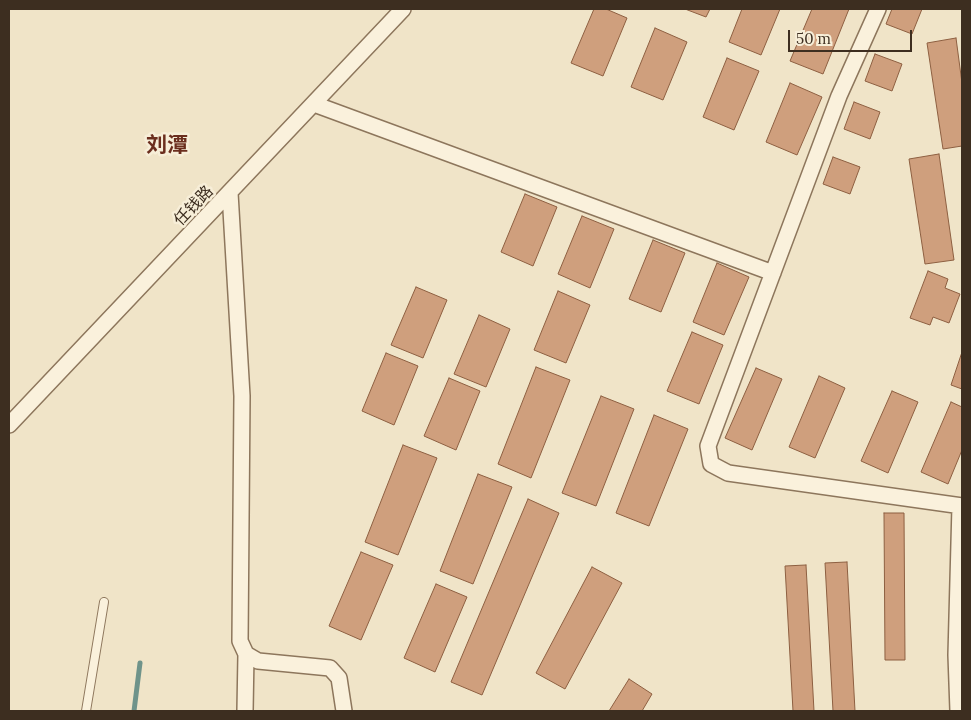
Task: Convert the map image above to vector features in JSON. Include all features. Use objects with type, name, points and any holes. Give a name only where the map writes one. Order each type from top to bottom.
[{"type":"street","name":"任钱路","points":[[9,425],[403,9]]},
{"type":"street","points":[[878,9],[839,96],[708,446],[711,464],[728,472],[961,506],[956,655],[958,711]]},
{"type":"street","points":[[314,104],[773,273]]},
{"type":"street","points":[[230,193],[242,396],[240,641],[246,654],[245,711]]},
{"type":"street","points":[[246,654],[258,661],[330,668],[339,678],[344,711]]},
{"type":"lane","points":[[86,711],[104,602]]},
{"type":"building","points":[[594,9],[606,9],[627,18],[603,76],[571,63]]},
{"type":"building","points":[[685,9],[710,9],[706,17]]},
{"type":"building","points":[[742,9],[780,9],[761,55],[729,42]]},
{"type":"building","points":[[812,9],[849,9],[823,74],[790,61]]},
{"type":"building","points":[[892,9],[922,9],[912,34],[886,24]]},
{"type":"building","points":[[655,28],[687,42],[663,100],[631,87]]},
{"type":"building","points":[[956,38],[962,83],[962,146],[943,149],[927,43]]},
{"type":"building","points":[[875,54],[902,64],[892,91],[865,81]]},
{"type":"building","points":[[727,58],[759,71],[734,130],[703,117]]},
{"type":"building","points":[[790,83],[822,97],[797,155],[766,142]]},
{"type":"building","points":[[854,102],[880,112],[870,139],[844,129]]},
{"type":"building","points":[[939,154],[954,260],[925,264],[909,159]]},
{"type":"building","points":[[833,157],[860,167],[850,194],[823,184]]},
{"type":"building","points":[[525,194],[557,207],[533,266],[501,252]]},
{"type":"building","points":[[582,216],[614,229],[590,288],[558,274]]},
{"type":"building","points":[[653,240],[685,253],[661,312],[629,299]]},
{"type":"building","points":[[717,263],[749,277],[724,335],[693,322]]},
{"type":"building","points":[[928,271],[948,279],[945,288],[960,294],[949,323],[933,317],[930,325],[910,318]]},
{"type":"building","points":[[416,287],[447,300],[423,358],[391,345]]},
{"type":"building","points":[[558,291],[590,305],[566,363],[534,350]]},
{"type":"building","points":[[479,315],[510,329],[486,387],[454,374]]},
{"type":"building","points":[[692,332],[723,345],[699,404],[667,391]]},
{"type":"building","points":[[962,352],[962,389],[951,385]]},
{"type":"building","points":[[386,353],[418,366],[394,425],[362,411]]},
{"type":"building","points":[[536,367],[570,380],[531,478],[498,464]]},
{"type":"building","points":[[756,368],[782,379],[752,450],[725,438]]},
{"type":"building","points":[[819,376],[845,388],[815,458],[789,447]]},
{"type":"building","points":[[449,378],[480,391],[456,450],[424,436]]},
{"type":"building","points":[[892,391],[918,402],[888,473],[861,461]]},
{"type":"building","points":[[601,396],[634,409],[596,506],[562,493]]},
{"type":"building","points":[[951,402],[962,407],[962,450],[948,484],[921,472]]},
{"type":"building","points":[[654,415],[688,429],[649,526],[616,513]]},
{"type":"building","points":[[403,445],[437,458],[398,555],[365,542]]},
{"type":"building","points":[[478,474],[512,487],[473,584],[440,571]]},
{"type":"building","points":[[528,499],[559,513],[482,695],[451,682]]},
{"type":"building","points":[[884,513],[904,513],[905,660],[885,660]]},
{"type":"building","points":[[361,552],[393,565],[361,640],[329,626]]},
{"type":"building","points":[[847,562],[855,711],[833,711],[825,563]]},
{"type":"building","points":[[806,565],[814,711],[793,711],[785,566]]},
{"type":"building","points":[[592,567],[622,583],[565,689],[536,673]]},
{"type":"building","points":[[436,584],[467,597],[435,672],[404,658]]},
{"type":"building","points":[[629,679],[652,694],[642,711],[609,711]]},
{"type":"waterway","points":[[134,711],[140,663]]},
{"type":"district","name":"刘潭","points":[[167,146]]}]
